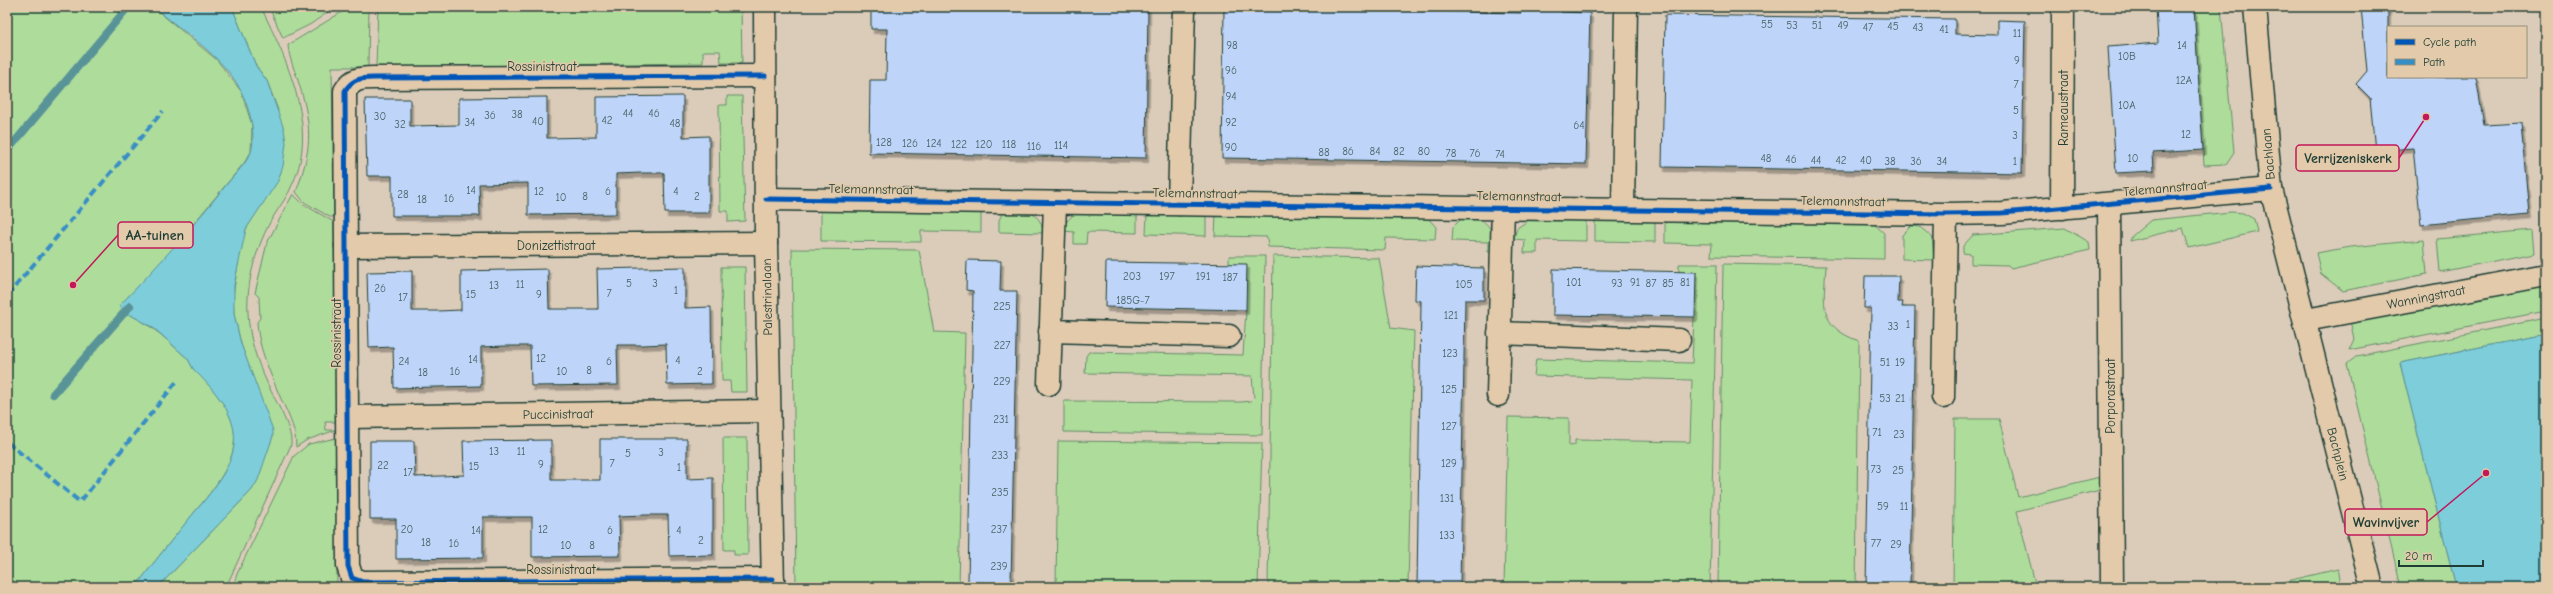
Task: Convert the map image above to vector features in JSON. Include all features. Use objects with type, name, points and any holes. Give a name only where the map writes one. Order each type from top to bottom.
[{"type":"street","name":"Palestrinalaan","points":[[765,7],[766,243],[773,583]]},
{"type":"street","name":"Telemannstraat","points":[[1179,204],[1184,7]]},
{"type":"street","points":[[1623,208],[1626,7]]},
{"type":"street","name":"Rameaustraat","points":[[2062,208],[2063,7]]},
{"type":"street","name":"Bachlaan","points":[[2255,7],[2271,189],[2306,320]]},
{"type":"street","name":"Rossinistraat","points":[[765,76],[373,78],[350,82],[346,91],[348,566],[352,578],[363,582],[773,583]]},
{"type":"street","name":"Telemannstraat","points":[[766,199],[1623,208],[2002,214],[2271,189]]},
{"type":"street","points":[[1049,384],[1055,203]]},
{"type":"street","name":"Porporastraat","points":[[2109,204],[2112,587]]},
{"type":"street","name":"Telemannstraat","points":[[1498,395],[1504,207]]},
{"type":"street","points":[[1942,397],[1946,214]]},
{"type":"street","name":"Donizettistraat","points":[[346,246],[766,243]]},
{"type":"street","name":"Wanningstraat","points":[[2306,320],[2546,275]]},
{"type":"street","name":"Bachplein","points":[[2306,320],[2372,587]]},
{"type":"street","points":[[1050,332],[1229,336]]},
{"type":"street","points":[[1499,333],[1679,340]]},
{"type":"street","name":"Puccinistraat","points":[[348,417],[769,411]]},
{"type":"green space","points":[[7,7],[153,7],[217,60],[241,91],[252,125],[251,152],[244,163],[160,264],[119,306],[165,338],[187,359],[194,370],[213,390],[226,408],[233,425],[234,442],[231,458],[210,493],[140,581],[131,587],[7,587]]},
{"type":"green space","points":[[232,7],[261,7],[289,71],[301,116],[302,139],[300,161],[291,188],[273,217],[262,239],[251,276],[248,301],[250,330],[256,356],[262,372],[286,421],[291,438],[291,445],[226,587],[158,587],[252,490],[273,436],[241,344],[234,314],[233,296],[241,245],[246,229],[261,205],[278,110],[267,81],[256,66]]},
{"type":"green space","points":[[269,7],[335,7],[311,24],[283,38]]},
{"type":"green space","points":[[350,7],[369,7],[368,67],[332,67],[334,217],[330,217],[304,202],[296,192],[305,164],[308,128],[304,102],[291,61],[288,45]]},
{"type":"green space","points":[[378,7],[741,7],[742,63],[721,63],[720,51],[703,51],[703,63],[376,67]]},
{"type":"green space","points":[[2194,7],[2221,7],[2234,152],[2226,164],[2204,165]]},
{"type":"green space","points":[[727,96],[742,96],[745,221],[728,222],[728,211],[720,211],[719,105],[727,105]]},
{"type":"green space","points":[[293,194],[303,204],[334,222],[336,422],[325,422],[326,430],[336,430],[307,440],[296,447],[296,439],[290,419],[264,358],[259,340],[257,322],[260,318],[259,297],[255,293],[267,243]]},
{"type":"green space","points":[[821,207],[981,210],[981,232],[921,231],[921,242],[821,241]]},
{"type":"green space","points":[[1004,210],[1024,211],[1035,215],[1042,225],[1043,233],[999,232],[999,220]]},
{"type":"green space","points":[[1137,212],[1137,233],[1087,232],[1086,244],[1074,244],[1074,232],[1064,231],[1067,221],[1074,214]]},
{"type":"green space","points":[[2231,212],[2243,213],[2254,219],[2257,232],[2189,248],[2183,228],[2130,241],[2132,236],[2151,220]]},
{"type":"green space","points":[[1147,213],[1206,213],[1206,236],[1146,234]]},
{"type":"green space","points":[[1216,214],[1427,217],[1436,227],[1435,239],[1386,238],[1385,250],[1268,247],[1267,237],[1215,236]]},
{"type":"green space","points":[[1462,218],[1479,220],[1488,226],[1491,230],[1493,252],[1488,252],[1488,242],[1452,241],[1453,227]]},
{"type":"green space","points":[[1529,220],[1586,220],[1586,241],[1537,240],[1537,253],[1524,253],[1525,240],[1514,239],[1517,228]]},
{"type":"green space","points":[[1595,220],[1655,221],[1655,242],[1595,241]]},
{"type":"green space","points":[[1665,221],[1874,224],[1884,233],[1884,259],[1711,256],[1712,244],[1665,243]]},
{"type":"green space","points":[[1911,226],[1920,227],[1932,237],[1934,260],[1902,259],[1902,235]]},
{"type":"green space","points":[[2065,228],[2089,242],[2090,250],[2011,268],[2008,265],[1971,264],[1971,254],[1963,253],[1963,246],[1973,235]]},
{"type":"green space","points":[[2532,230],[2534,253],[2440,272],[2437,239]]},
{"type":"green space","points":[[2424,240],[2427,274],[2343,291],[2321,274],[2316,253],[2351,247]]},
{"type":"green space","points":[[792,249],[919,250],[934,332],[965,333],[959,587],[796,587]]},
{"type":"green space","points":[[1229,256],[1265,256],[1262,435],[1064,432],[1064,401],[1241,402],[1251,401],[1254,398],[1252,376],[1085,373],[1086,356],[1089,352],[1243,355],[1246,310],[1229,264]]},
{"type":"green space","points":[[1273,256],[1379,258],[1391,328],[1414,331],[1408,587],[1268,587]]},
{"type":"green space","points":[[1679,264],[1717,264],[1710,587],[1504,587],[1508,417],[1569,418],[1569,446],[1575,445],[1575,440],[1690,442],[1692,380],[1534,376],[1536,359],[1692,363],[1696,272],[1679,272]]},
{"type":"green space","points":[[1723,264],[1826,266],[1824,302],[1826,312],[1830,321],[1836,328],[1845,335],[1859,341],[1856,587],[1718,587]]},
{"type":"green space","points":[[721,267],[745,267],[747,392],[731,392],[730,381],[722,381]]},
{"type":"green space","points":[[2546,282],[2546,311],[2349,350],[2354,339],[2350,320]]},
{"type":"green space","points":[[2546,318],[2546,334],[2400,363],[2456,587],[2401,587],[2347,364],[2357,356]]},
{"type":"green space","points":[[1955,419],[1999,419],[2018,497],[2100,477],[2100,490],[2017,511],[2036,587],[1953,587]]},
{"type":"green space","points":[[336,438],[337,587],[233,587],[237,574],[294,456],[309,444]]},
{"type":"green space","points":[[723,438],[747,438],[748,555],[734,555],[734,550],[724,550]]},
{"type":"green space","points":[[1058,441],[1262,443],[1258,587],[1056,587]]},
{"type":"green space","points":[[2338,569],[2342,587],[2262,587]]},
{"type":"water","points":[[153,7],[232,7],[256,66],[267,81],[284,129],[286,143],[283,166],[278,181],[246,229],[234,285],[234,314],[241,344],[273,430],[273,436],[258,480],[252,490],[158,587],[131,587],[140,581],[223,475],[231,458],[234,442],[233,425],[226,408],[213,390],[194,370],[187,359],[161,334],[152,327],[130,315],[119,306],[174,246],[240,169],[251,152],[253,143],[253,133],[249,112],[241,91],[231,75],[204,47]]},
{"type":"water","points":[[2546,334],[2546,587],[2456,587],[2400,363]]},
{"type":"building","points":[[871,7],[1148,7],[1146,158],[869,153],[870,80],[886,80],[887,29],[871,29]]},
{"type":"building","points":[[1224,7],[1521,13],[1521,7],[1561,7],[1561,12],[1590,13],[1586,164],[1222,158]]},
{"type":"building","points":[[2156,7],[2194,7],[2203,150],[2153,153],[2154,171],[2116,173],[2108,47],[2158,43]]},
{"type":"building","points":[[2361,7],[2388,7],[2387,78],[2476,78],[2484,125],[2521,123],[2529,214],[2421,225],[2413,148],[2375,151],[2370,98],[2356,84],[2367,71]]},
{"type":"building","points":[[1665,15],[1955,19],[1955,34],[1997,35],[1997,20],[2025,21],[2022,173],[1662,167]]},
{"type":"building","points":[[683,96],[683,137],[709,136],[709,213],[665,213],[664,173],[641,173],[616,174],[616,214],[528,215],[528,183],[479,184],[480,216],[392,216],[392,176],[367,176],[365,99],[410,99],[410,126],[459,125],[459,98],[547,97],[547,138],[596,137],[596,97]]},
{"type":"building","points":[[967,260],[1001,261],[1000,291],[1017,291],[1011,583],[968,582],[973,291],[966,290]]},
{"type":"building","points":[[1106,262],[1247,264],[1246,310],[1105,307]]},
{"type":"building","points":[[1416,266],[1484,268],[1484,300],[1465,300],[1460,587],[1417,587],[1421,301],[1415,300]]},
{"type":"building","points":[[685,267],[685,308],[711,307],[712,384],[667,385],[666,344],[617,345],[618,385],[531,386],[530,346],[506,346],[481,347],[481,386],[394,388],[393,347],[369,348],[367,272],[412,271],[412,311],[438,311],[461,310],[461,271],[548,269],[549,309],[598,309],[597,269]]},
{"type":"building","points":[[1553,269],[1696,272],[1695,317],[1553,315]]},
{"type":"building","points":[[1865,276],[1899,276],[1898,302],[1903,302],[1902,307],[1915,307],[1910,587],[1866,587],[1871,308],[1864,308]]},
{"type":"building","points":[[600,439],[687,439],[687,479],[713,478],[713,555],[669,556],[668,515],[619,516],[620,556],[532,557],[532,517],[483,517],[483,558],[396,559],[396,519],[370,519],[370,441],[414,441],[415,477],[464,475],[463,441],[551,440],[551,480],[600,480]]},
{"type":"waterway","points":[[7,151],[128,7]]},
{"type":"waterway","points":[[53,394],[130,306]]},
{"type":"marked path","points":[[7,296],[163,111]]},
{"type":"marked path","points":[[7,442],[80,502],[178,380]]},
{"type":"cycle path","points":[[765,76],[368,78],[360,79],[350,84],[345,91],[348,566],[352,578],[363,582],[773,579]]},
{"type":"cycle path","points":[[766,199],[1946,214],[2002,213],[2271,189]]},
{"type":"place","name":"Verrijzeniskerk","points":[[2426,117]]},
{"type":"place","name":"AA-tuinen","points":[[73,285]]},
{"type":"place","name":"Wavinvijver","points":[[2486,473]]}]
